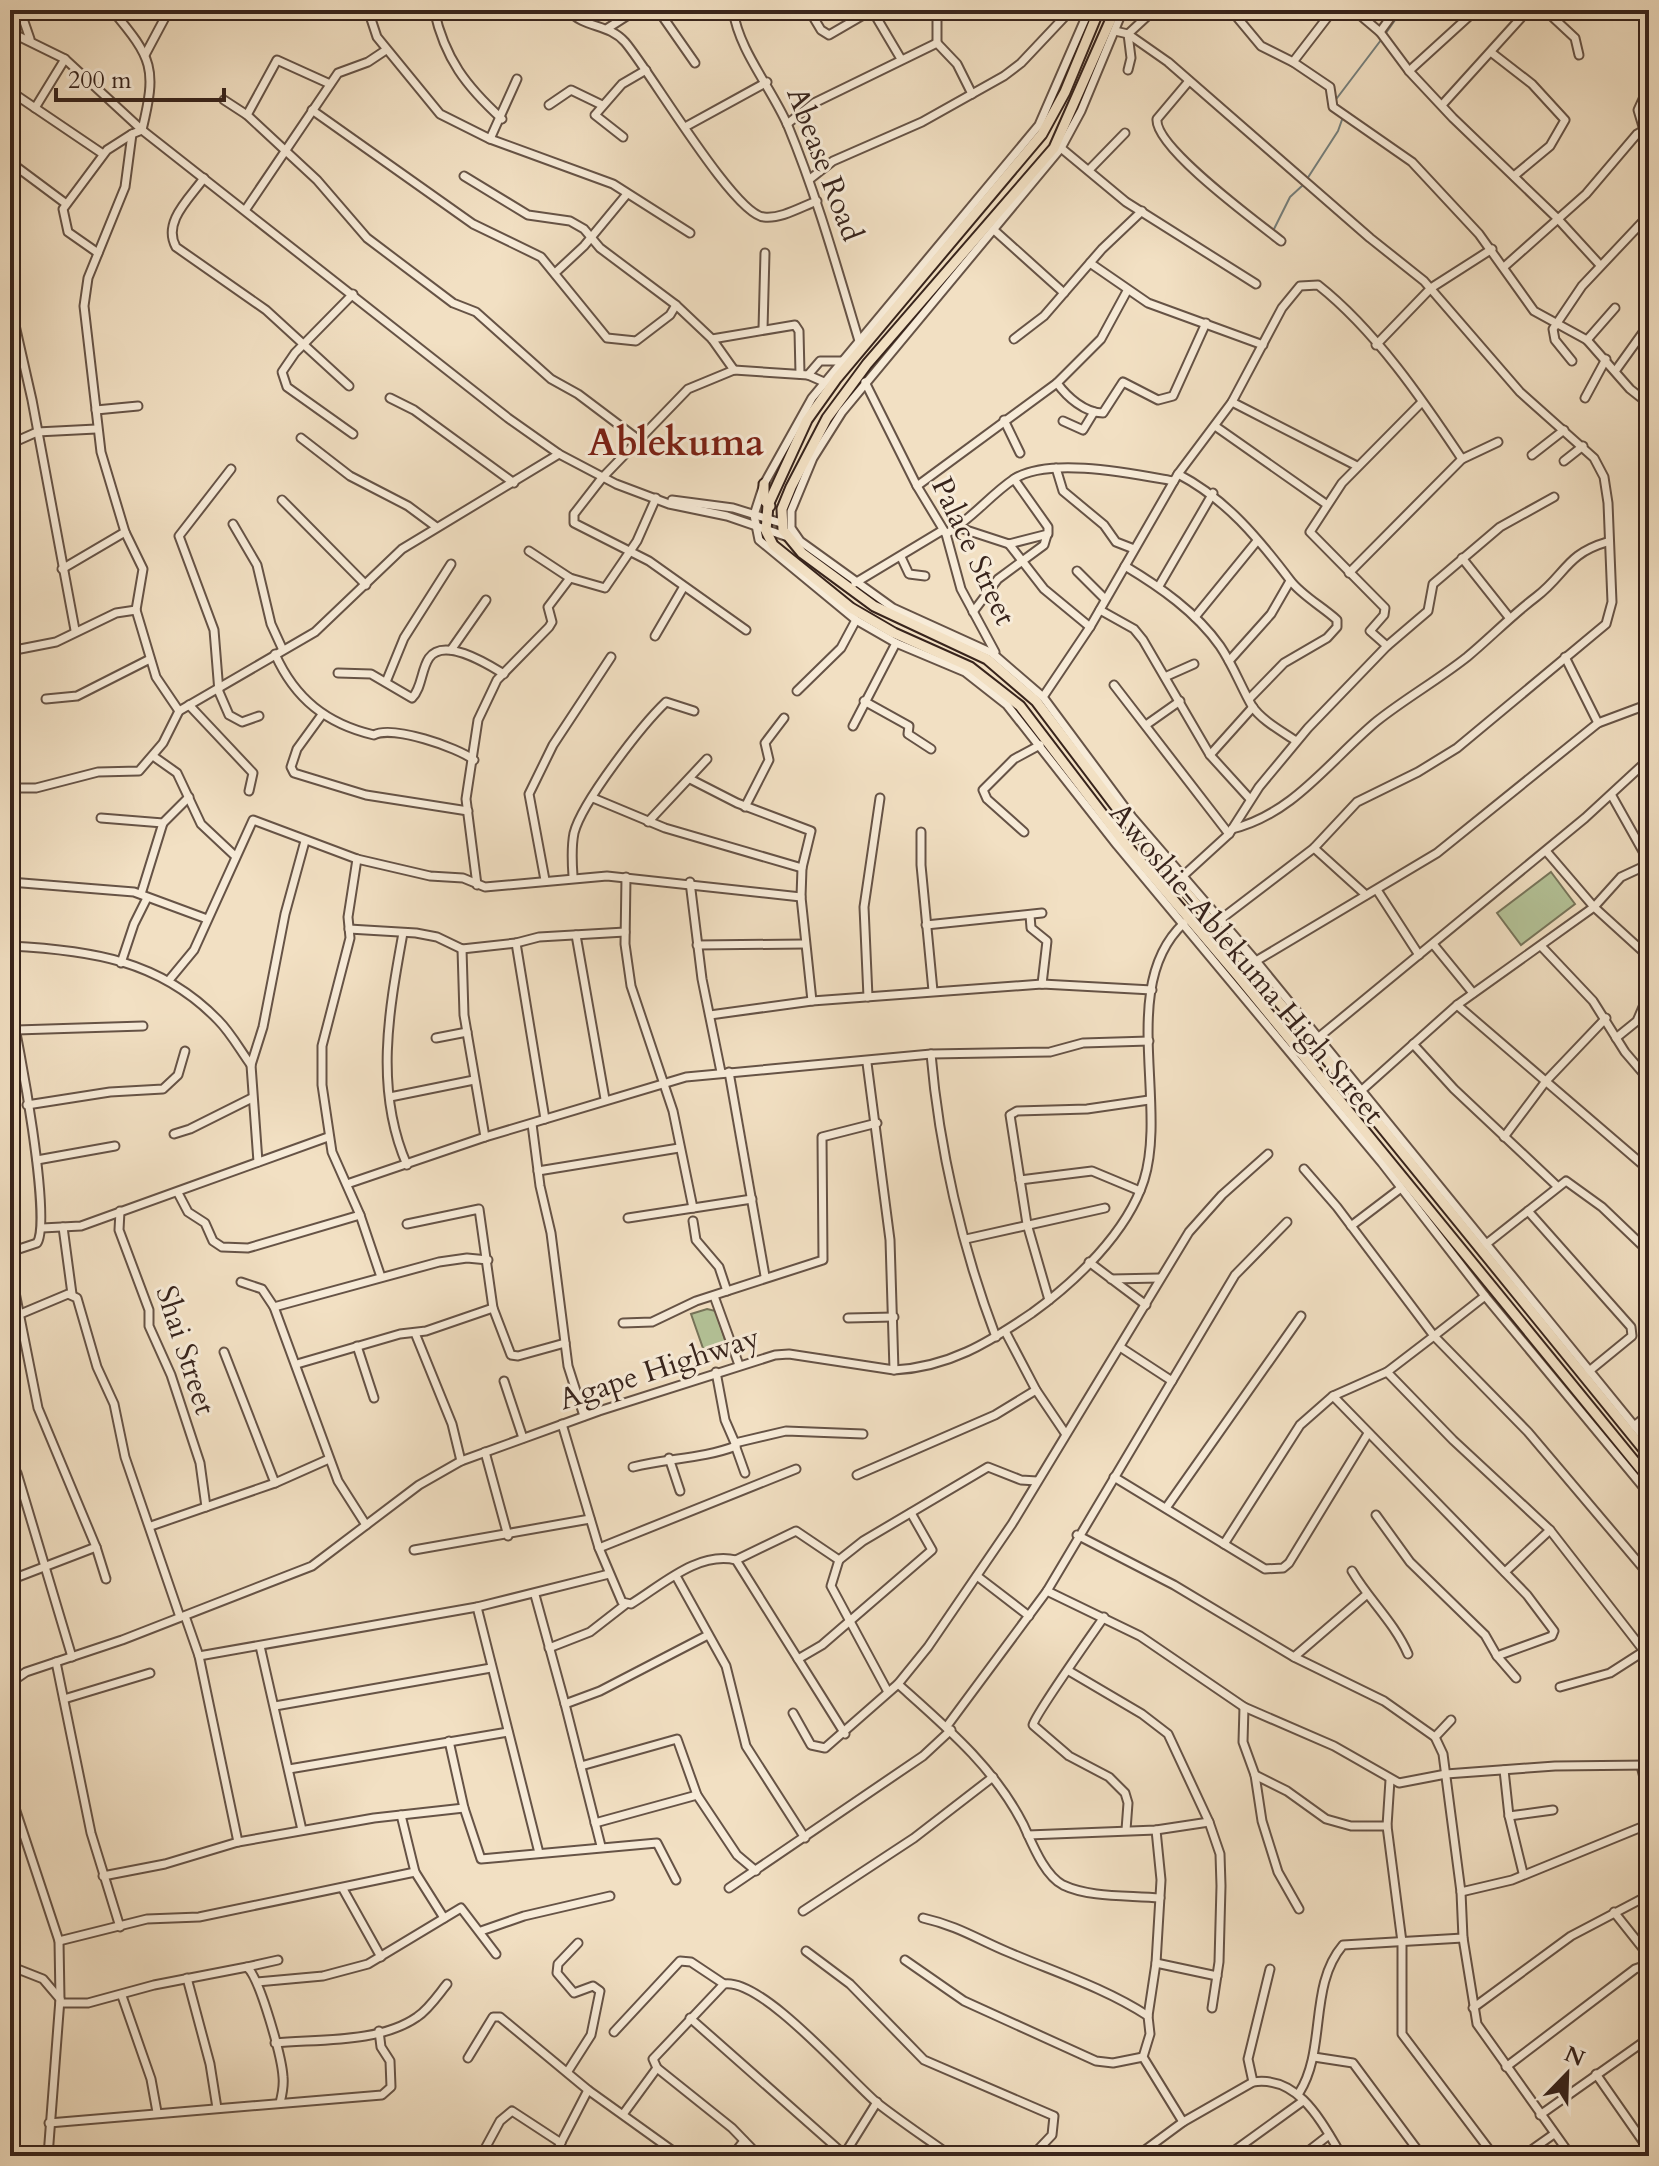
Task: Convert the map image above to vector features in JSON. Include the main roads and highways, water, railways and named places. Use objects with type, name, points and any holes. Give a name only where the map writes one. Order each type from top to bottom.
[{"type":"main road","points":[[768,505],[815,400],[1042,134],[1065,92],[1099,10]]},
{"type":"main road","points":[[768,505],[782,509],[821,435],[867,364],[1028,184],[1066,126],[1115,10]]},
{"type":"main road","points":[[764,484],[768,505]]},
{"type":"main road","name":"Awoshie-Ablekuma High Street","points":[[768,505],[766,531],[769,547],[860,614],[942,658],[986,677],[1020,706],[1120,843],[1435,1217],[1590,1415],[1649,1479]]},
{"type":"main road","name":"Awoshie-Ablekuma High Street","points":[[782,509],[781,523],[802,553],[876,602],[987,659],[1050,712],[1129,824],[1649,1456]]},
{"type":"main road","points":[[769,547],[786,544],[802,553]]},
{"type":"main road","points":[[1435,1217],[1449,1210]]},
{"type":"waterway","points":[[1386,33],[1402,10]]},
{"type":"waterway","points":[[1334,102],[1381,40]]},
{"type":"waterway","points":[[1307,179],[1338,131],[1343,117]]},
{"type":"waterway","points":[[1274,229],[1290,197],[1303,185]]},
{"type":"district","name":"Ablekuma","points":[[676,442]]}]
